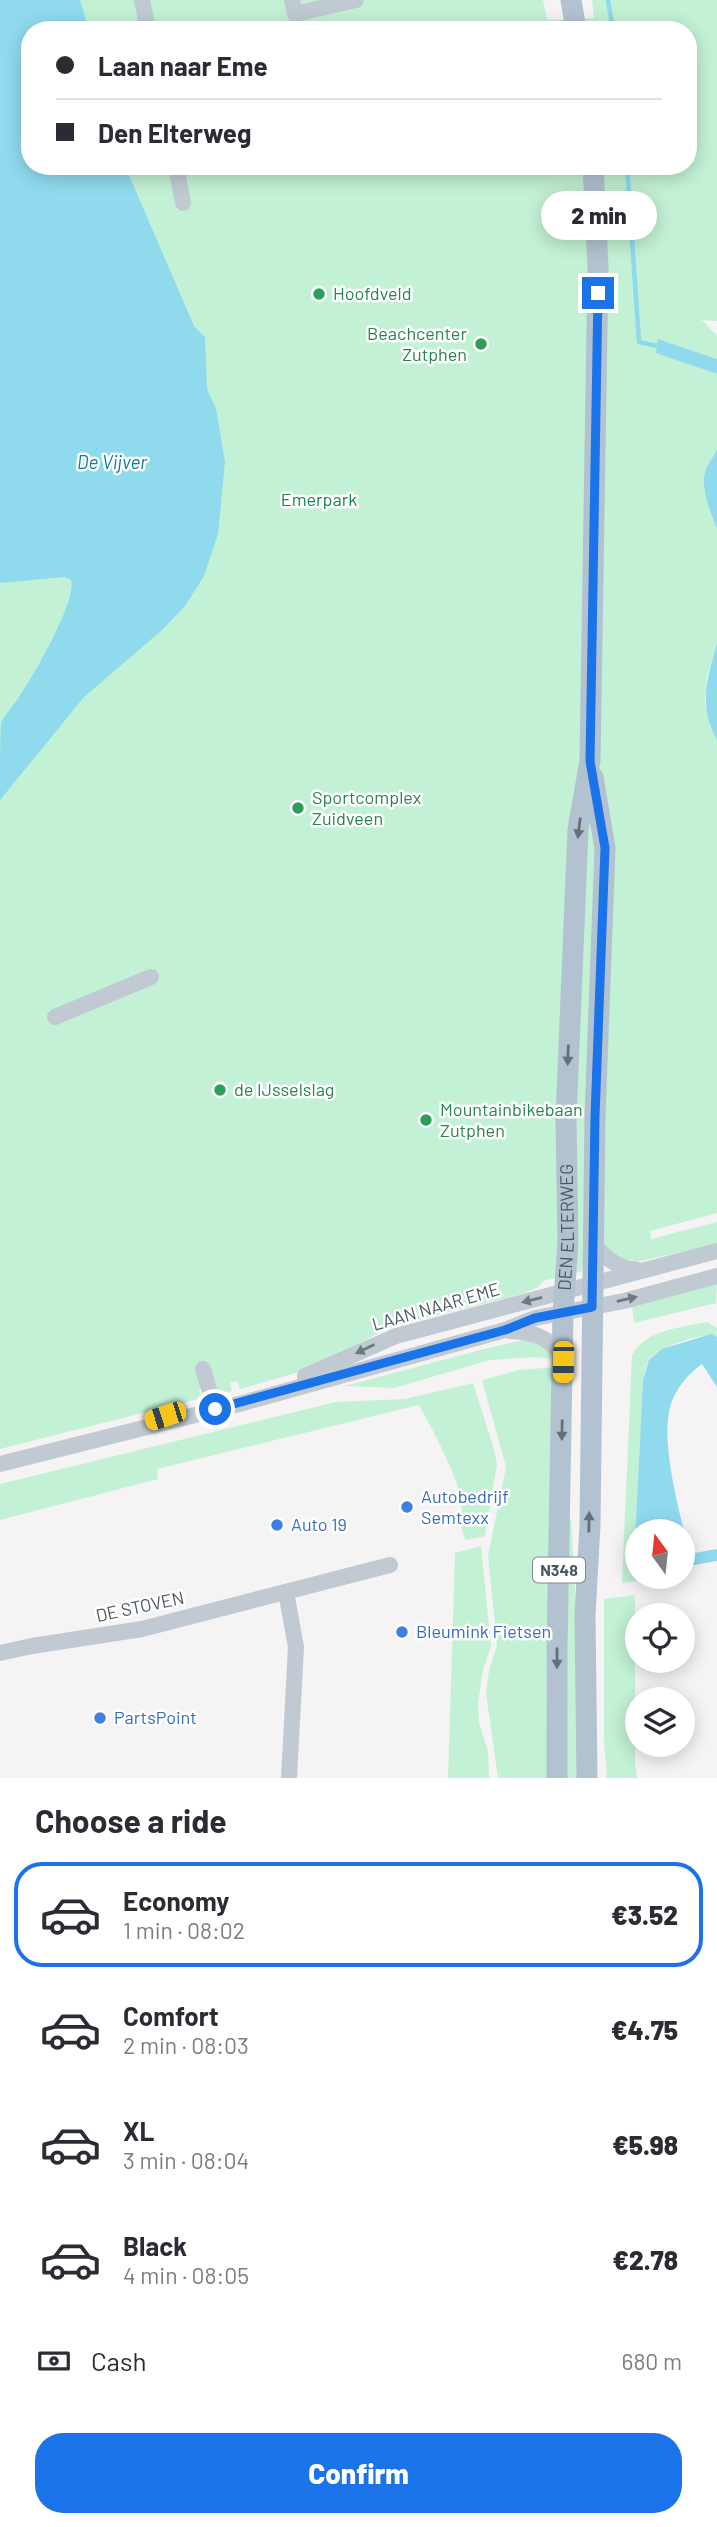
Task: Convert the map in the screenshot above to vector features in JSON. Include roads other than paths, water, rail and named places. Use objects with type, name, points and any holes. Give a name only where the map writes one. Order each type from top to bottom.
[{"type":"main road","points":[[571,0],[574,21]]},
{"type":"main road","name":"DEN ELTERWEG","points":[[557,1778],[564,1302],[568,1242],[566,1118],[578,829],[590,761],[598,266],[593,175]]},
{"type":"main road","name":"DEN ELTERWEG","points":[[587,1778],[585,1627],[590,1525],[595,1117],[605,848],[590,761]]},
{"type":"street","points":[[142,0],[146,21]]},
{"type":"street","points":[[292,0],[295,14],[356,0]]},
{"type":"street","points":[[178,175],[183,203]]},
{"type":"street","points":[[55,1017],[151,978]]},
{"type":"street","points":[[594,1246],[610,1262],[625,1268],[648,1270]]},
{"type":"street","name":"LAAN NAAR EME","points":[[0,1464],[214,1405],[505,1330],[535,1318],[593,1284],[717,1251]]},
{"type":"street","name":"LAAN NAAR EME","points":[[214,1405],[304,1377],[396,1336],[564,1302],[592,1307],[717,1276]]},
{"type":"street","name":"LAAN NAAR EME","points":[[505,1330],[533,1332],[545,1337],[563,1357]]},
{"type":"street","points":[[203,1368],[214,1405]]},
{"type":"street","name":"DE STOVEN","points":[[0,1653],[142,1629],[390,1565]]},
{"type":"street","points":[[286,1592],[296,1647],[289,1778]]},
{"type":"water","name":"De Vijver","points":[[0,0],[80,0],[86,21],[21,21],[21,175],[129,175],[194,326],[205,337],[207,389],[216,409],[225,462],[218,534],[204,576],[185,606],[162,630],[84,697],[0,800],[1,724],[25,688],[61,621],[68,604],[71,580],[64,577],[0,583]]},
{"type":"water","points":[[658,339],[717,359],[717,374],[656,353]]},
{"type":"water","points":[[717,449],[717,529],[707,499],[704,476]]},
{"type":"water","points":[[717,643],[717,740],[708,715],[706,692]]},
{"type":"water","points":[[711,1334],[717,1337],[717,1387],[702,1364],[678,1388],[670,1407],[670,1461],[681,1519],[636,1519],[643,1380],[649,1360],[662,1349]]},
{"type":"water","points":[[717,1549],[717,1561],[695,1565],[695,1553]]},
{"type":"waterway","points":[[608,0],[612,21]]},
{"type":"waterway","points":[[628,175],[639,342],[657,346]]},
{"type":"place","name":"Hoofdveld","points":[[319,294]]},
{"type":"place","name":"Beachcenter Zutphen","points":[[481,344]]},
{"type":"place","name":"Sportcomplex Zuidveen","points":[[298,808]]},
{"type":"place","name":"de IJsselslag","points":[[220,1090]]},
{"type":"place","name":"Mountainbikebaan Zutphen","points":[[426,1120]]},
{"type":"place","name":"Autobedrijf Semtexx","points":[[407,1507]]},
{"type":"place","name":"Auto 19","points":[[277,1525]]},
{"type":"place","name":"Bleumink Fietsen","points":[[402,1632]]},
{"type":"place","name":"PartsPoint","points":[[100,1718]]},
{"type":"park label","name":"Emerpark","points":[[319,500]]}]
